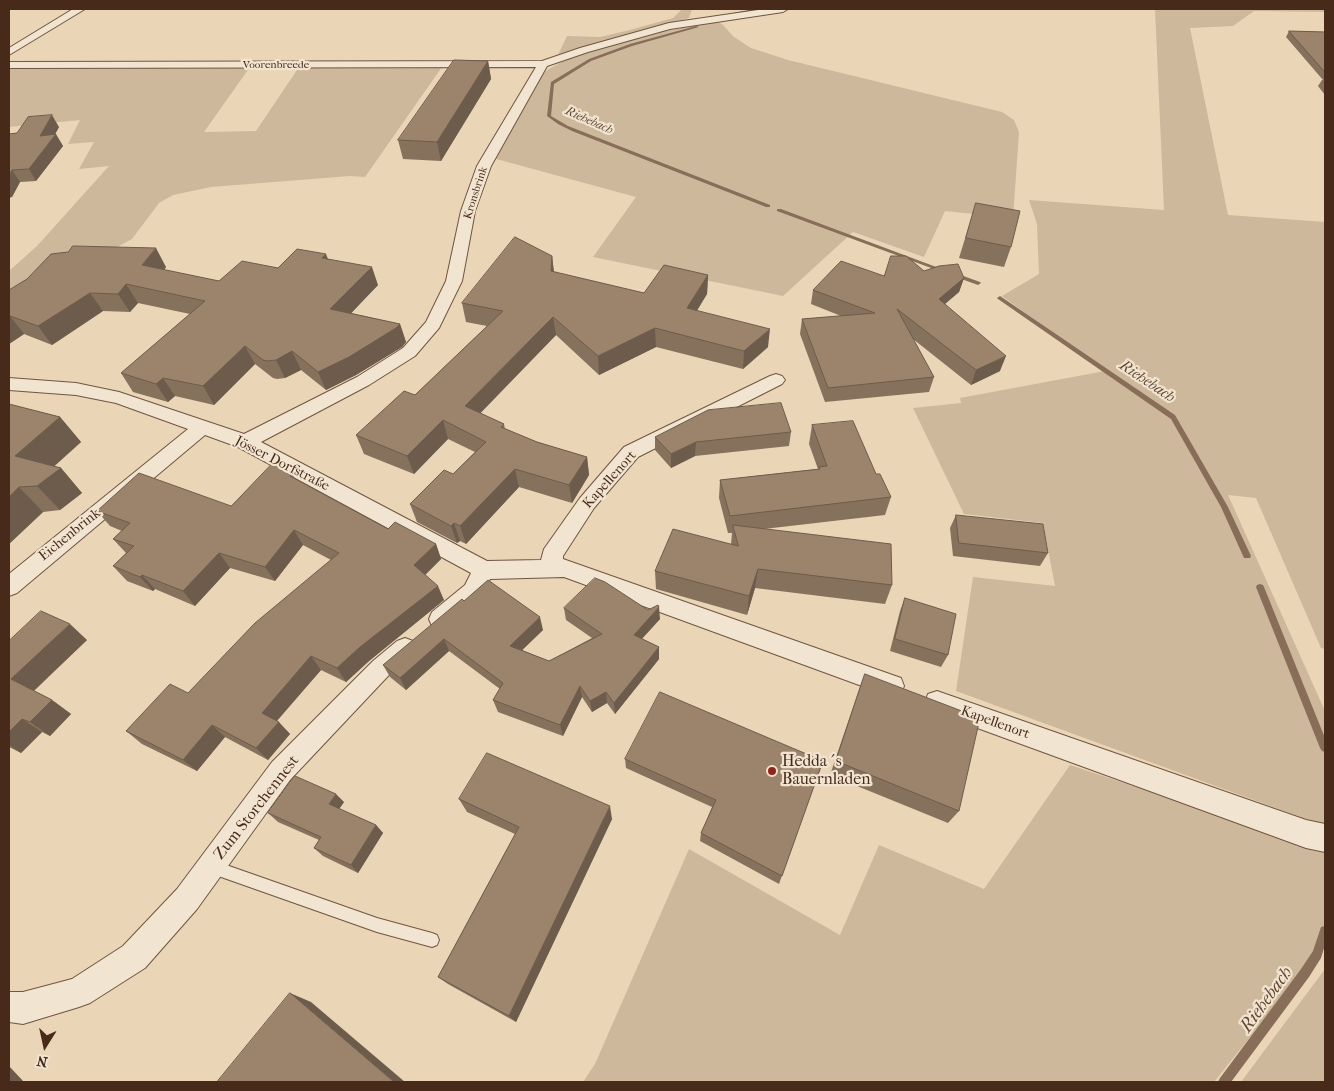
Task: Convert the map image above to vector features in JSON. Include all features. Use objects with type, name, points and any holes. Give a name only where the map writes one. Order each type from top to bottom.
[{"type":"street","points":[[9,52],[80,9]]},
{"type":"street","points":[[543,64],[584,50],[669,26],[782,9]]},
{"type":"street","name":"Voorenbreede","points":[[9,65],[543,64]]},
{"type":"street","name":"Kronsbrink","points":[[245,442],[363,381],[394,362],[410,352],[434,324],[454,281],[468,211],[484,166],[543,64]]},
{"type":"street","name":"Kapellenort","points":[[552,567],[552,555],[572,525],[631,452],[776,380]]},
{"type":"street","name":"Jösser Dorfstraße","points":[[9,384],[76,389],[119,398],[245,442],[484,570]]},
{"type":"street","name":"Eichenbrink","points":[[9,587],[202,427]]},
{"type":"street","name":"Kapellenort","points":[[484,570],[565,568],[1306,834],[1325,838]]},
{"type":"street","name":"Zum Storchennest","points":[[9,1007],[23,1008],[78,992],[134,957],[187,899],[281,771],[381,668],[473,591],[484,570]]},
{"type":"lane","points":[[211,866],[377,925],[432,940]]},
{"type":"shaded area","points":[[682,9],[692,9],[689,18],[558,55],[567,36],[600,37],[630,30],[673,18]]},
{"type":"shaded area","points":[[1155,9],[1325,9],[1325,12],[1254,11],[1233,26],[1190,28],[1228,215],[1325,222],[1325,649],[1321,648],[1256,498],[1228,495],[1325,711],[1325,826],[956,691],[973,577],[1055,586],[1043,523],[964,514],[913,408],[961,403],[960,398],[1105,371],[1002,296],[1039,274],[1037,224],[1029,200],[1164,210]]},
{"type":"shaded area","points":[[717,22],[722,24],[734,37],[751,48],[788,60],[1002,112],[1014,120],[1019,132],[1013,218],[945,211],[924,257],[853,232],[783,296],[593,257],[636,197],[489,157],[542,73],[567,59],[593,50],[659,32]]},
{"type":"shaded area","points":[[250,67],[204,132],[256,131],[299,67],[442,67],[365,177],[350,176],[211,187],[173,195],[159,203],[132,239],[9,306],[9,271],[37,246],[109,166],[79,169],[94,142],[68,144],[80,120],[9,127],[9,68]]},
{"type":"shaded area","points":[[1070,765],[1325,850],[1325,944],[1214,1082],[583,1082],[595,1064],[689,849],[840,935],[879,845],[984,889]]},
{"type":"shaded area","points":[[1325,969],[1325,1082],[1241,1082]]},
{"type":"building","points":[[1289,31],[1325,32],[1325,72]]},
{"type":"building","points":[[454,60],[488,61],[437,142],[398,140]]},
{"type":"building","points":[[52,115],[40,136],[56,134],[29,169],[12,170],[9,176],[9,134],[17,133],[28,117]]},
{"type":"building","points":[[976,203],[1020,211],[1011,247],[966,238]]},
{"type":"building","points":[[515,237],[552,256],[551,271],[644,293],[664,265],[708,275],[687,308],[770,329],[744,351],[655,328],[598,356],[553,317],[465,406],[504,424],[501,427],[537,442],[587,457],[569,485],[515,469],[460,526],[454,523],[451,526],[410,504],[444,470],[453,474],[486,442],[443,420],[407,456],[356,435],[404,391],[415,395],[503,311],[462,303]]},
{"type":"building","points":[[73,246],[156,248],[142,265],[219,281],[242,261],[278,268],[297,249],[326,254],[322,258],[372,267],[330,309],[400,324],[349,357],[318,372],[292,351],[276,360],[267,361],[245,346],[203,386],[163,378],[156,384],[121,373],[205,301],[126,284],[118,294],[90,293],[38,326],[9,317],[9,290],[27,279],[51,254],[68,252]]},
{"type":"building","points":[[891,256],[906,256],[924,271],[939,266],[958,264],[964,278],[939,299],[1006,356],[976,370],[897,309],[934,377],[828,388],[802,319],[875,313],[813,290],[841,261],[884,276]]},
{"type":"building","points":[[781,403],[791,432],[696,442],[671,454],[655,437],[708,410]]},
{"type":"building","points":[[9,404],[60,417],[15,456],[61,468],[37,486],[19,487],[9,497]]},
{"type":"building","points":[[853,421],[876,474],[880,474],[891,497],[730,516],[720,480],[820,469],[819,467],[827,466],[812,425]]},
{"type":"building","points":[[273,463],[292,473],[290,476],[388,529],[395,522],[436,544],[414,565],[438,586],[360,647],[337,668],[311,656],[262,713],[279,722],[256,748],[212,725],[183,760],[126,731],[170,684],[188,693],[255,623],[339,553],[294,530],[265,567],[219,553],[183,591],[113,566],[134,546],[113,539],[130,523],[97,511],[139,473],[231,506]]},
{"type":"building","points":[[956,515],[1043,524],[1048,553],[959,543]]},
{"type":"building","points":[[733,525],[891,544],[892,585],[758,569],[749,596],[655,571],[673,529],[738,546]]},
{"type":"building","points":[[595,578],[605,582],[648,610],[658,605],[659,607],[634,635],[659,647],[614,703],[606,692],[590,701],[580,686],[560,725],[493,700],[503,683],[444,639],[400,678],[383,665],[462,599],[464,601],[488,580],[540,617],[510,646],[549,661],[602,634],[564,608]]},
{"type":"building","points":[[905,598],[956,614],[948,655],[895,639]]},
{"type":"building","points":[[41,611],[70,624],[11,679],[52,700],[30,722],[22,719],[9,732],[9,641]]},
{"type":"building","points":[[865,674],[980,718],[959,811],[836,761]]},
{"type":"building","points":[[660,692],[823,761],[782,876],[701,833],[716,800],[625,759]]},
{"type":"building","points":[[487,753],[610,806],[509,1016],[438,977],[519,827],[459,799]]},
{"type":"building","points":[[295,776],[336,794],[329,804],[376,825],[351,865],[314,848],[321,837],[268,813]]},
{"type":"building","points":[[290,993],[394,1082],[217,1082]]},
{"type":"waterway","name":"Riehebach","points":[[730,14],[759,9]]},
{"type":"waterway","name":"Riehebach","points":[[697,27],[631,45],[590,60],[552,83],[549,116],[560,124],[574,130],[768,206]]},
{"type":"waterway","name":"Riehebach","points":[[779,210],[944,271]]},
{"type":"waterway","name":"Riehebach","points":[[955,275],[978,283]]},
{"type":"waterway","name":"Riehebach","points":[[1000,298],[1173,417],[1224,507],[1247,556]]},
{"type":"waterway","name":"Riehebach","points":[[1260,587],[1325,748]]},
{"type":"waterway","name":"Riehebach","points":[[1224,1082],[1305,973],[1317,954],[1325,931]]},
{"type":"place","name":"Hedda´s Bauernladen","points":[[772,771]]}]
